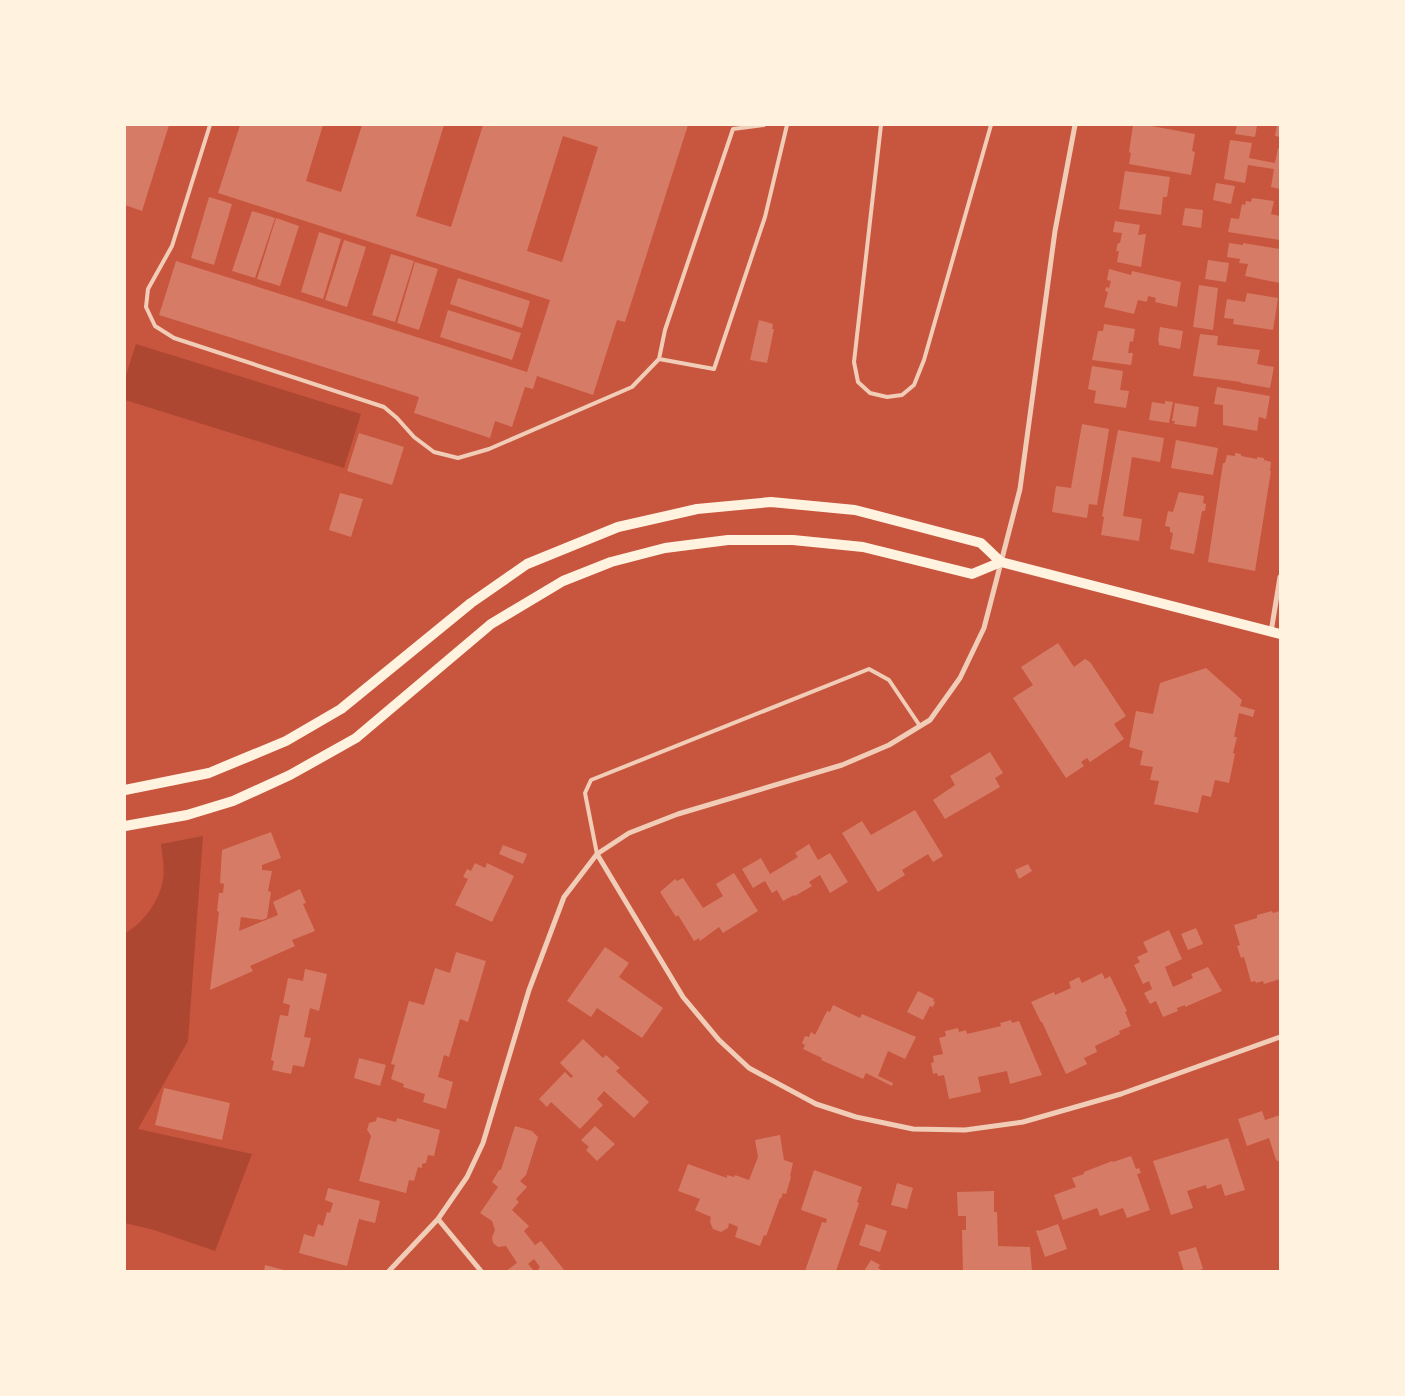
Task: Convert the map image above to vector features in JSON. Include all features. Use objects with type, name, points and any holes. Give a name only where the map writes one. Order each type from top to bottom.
[{"type":"main road","points":[[125,790],[209,773],[286,741],[340,709],[471,603],[527,564],[618,527],[697,509],[771,502],[855,510],[980,543],[1001,562],[1275,633]]},
{"type":"main road","points":[[125,826],[187,815],[233,801],[290,776],[356,738],[491,624],[563,581],[611,562],[665,548],[728,540],[793,540],[863,547],[972,574],[1001,562]]},
{"type":"street","points":[[389,1271],[438,1219],[467,1176],[482,1143],[529,990],[564,897],[597,854],[629,833],[678,814],[842,765],[889,744],[930,720],[960,678],[984,628],[1020,490],[1055,232],[1075,125]]},
{"type":"street","points":[[1275,633],[1280,577]]},
{"type":"street","points":[[597,854],[684,997],[719,1040],[748,1068],[816,1104],[856,1117],[913,1129],[965,1130],[1023,1122],[1121,1094],[1280,1038]]},
{"type":"street","points":[[438,1219],[481,1271]]},
{"type":"lane","points":[[210,125],[172,246],[148,289],[146,307],[155,326],[174,338],[384,407],[414,437],[434,452],[458,458],[489,449],[632,387],[659,360],[666,330],[733,129],[764,125]]},
{"type":"lane","points":[[659,360],[714,369],[765,217],[787,125]]},
{"type":"lane","points":[[881,125],[854,362],[858,382],[870,393],[887,398],[902,395],[914,385],[924,360],[991,125]]},
{"type":"lane","points":[[597,854],[585,793],[591,780],[869,670],[889,680],[920,726]]},
{"type":"shaded area","points":[[136,344],[361,414],[344,468],[125,400],[125,378]]},
{"type":"shaded area","points":[[203,836],[188,1041],[138,1129],[252,1154],[215,1251],[154,1230],[125,1223],[125,933],[132,929],[150,911],[158,896],[164,876],[161,844]]},
{"type":"building","points":[[125,125],[169,125],[142,211],[125,205]]},
{"type":"building","points":[[240,125],[323,125],[306,181],[341,192],[362,125],[444,125],[416,216],[451,227],[483,125],[688,125],[625,322],[617,320],[593,395],[537,376],[533,389],[525,387],[512,427],[495,421],[490,438],[414,413],[419,397],[159,315],[176,261],[527,372],[550,300],[218,193]],"holes":[[[563,136],[598,147],[562,262],[527,251]]]},
{"type":"building","points":[[1133,125],[1146,125],[1195,134],[1192,151],[1195,152],[1191,175],[1129,164]]},
{"type":"building","points":[[1237,125],[1257,125],[1255,137],[1235,134]]},
{"type":"building","points":[[1277,125],[1280,125],[1280,137],[1275,136]]},
{"type":"building","points":[[1230,140],[1252,143],[1249,158],[1275,163],[1278,148],[1280,148],[1280,189],[1271,187],[1274,169],[1248,165],[1245,183],[1224,179]]},
{"type":"building","points":[[1125,171],[1170,177],[1167,197],[1163,197],[1161,215],[1119,209]]},
{"type":"building","points":[[1216,183],[1235,186],[1231,204],[1213,200]]},
{"type":"building","points":[[209,197],[232,204],[214,265],[191,258]]},
{"type":"building","points":[[1252,198],[1274,201],[1271,214],[1280,216],[1280,240],[1228,232],[1231,218],[1239,219],[1242,204],[1245,205],[1246,201],[1251,202]]},
{"type":"building","points":[[1185,208],[1203,210],[1201,228],[1182,225]]},
{"type":"building","points":[[252,211],[275,218],[255,278],[232,271]]},
{"type":"building","points":[[276,218],[299,226],[280,286],[257,279]]},
{"type":"building","points":[[1115,221],[1140,225],[1138,235],[1146,234],[1141,267],[1117,262],[1119,251],[1116,251],[1122,233],[1113,232]]},
{"type":"building","points":[[319,232],[341,239],[323,299],[301,292]]},
{"type":"building","points":[[344,240],[366,247],[347,307],[325,300]]},
{"type":"building","points":[[1229,243],[1243,245],[1243,243],[1280,249],[1280,283],[1245,276],[1248,264],[1239,263],[1240,259],[1227,257]]},
{"type":"building","points":[[391,254],[414,261],[395,322],[372,315]]},
{"type":"building","points":[[1208,260],[1229,263],[1226,282],[1205,279]]},
{"type":"building","points":[[415,262],[438,269],[419,330],[397,323]]},
{"type":"building","points":[[1109,269],[1131,275],[1132,271],[1181,282],[1177,307],[1155,302],[1156,298],[1148,296],[1147,302],[1138,300],[1134,314],[1104,307],[1108,292],[1105,291],[1106,287],[1109,288],[1111,281],[1107,280]]},
{"type":"building","points":[[458,278],[530,301],[522,328],[450,304]]},
{"type":"building","points":[[1199,285],[1218,288],[1213,330],[1193,327]]},
{"type":"building","points":[[1247,293],[1278,298],[1273,330],[1233,324],[1234,319],[1224,318],[1227,299],[1245,302]]},
{"type":"building","points":[[448,310],[521,333],[512,360],[440,337]]},
{"type":"building","points":[[759,320],[773,324],[772,329],[774,329],[767,363],[750,360]]},
{"type":"building","points":[[1104,324],[1135,329],[1133,342],[1130,341],[1128,353],[1133,353],[1131,365],[1092,360],[1098,331],[1103,331]]},
{"type":"building","points":[[1160,327],[1183,331],[1180,349],[1159,345]]},
{"type":"building","points":[[1200,334],[1218,336],[1217,345],[1260,350],[1257,364],[1274,367],[1270,388],[1193,376]]},
{"type":"building","points":[[1092,366],[1123,371],[1120,390],[1129,391],[1126,408],[1094,403],[1096,391],[1088,389]]},
{"type":"building","points":[[1217,387],[1270,396],[1266,419],[1259,417],[1257,431],[1223,425],[1223,405],[1214,404]]},
{"type":"building","points":[[1165,401],[1173,402],[1169,423],[1149,420],[1152,402],[1165,404]]},
{"type":"building","points":[[1175,403],[1199,407],[1196,427],[1174,424],[1175,421],[1172,421]]},
{"type":"building","points":[[1082,424],[1109,429],[1097,505],[1089,504],[1087,518],[1052,512],[1056,486],[1071,488]]},
{"type":"building","points":[[1118,430],[1164,438],[1160,462],[1132,457],[1123,516],[1142,519],[1139,541],[1101,535],[1104,517],[1102,516]]},
{"type":"building","points":[[359,433],[404,447],[392,485],[347,471]]},
{"type":"building","points":[[1176,440],[1218,448],[1213,475],[1171,468]]},
{"type":"building","points":[[1235,453],[1257,459],[1257,457],[1264,458],[1264,460],[1271,462],[1255,571],[1208,562],[1223,463],[1225,463],[1227,455],[1235,456]]},
{"type":"building","points":[[1179,492],[1204,496],[1203,503],[1206,504],[1205,511],[1202,511],[1194,554],[1170,549],[1173,533],[1170,532],[1170,527],[1165,526],[1168,511],[1173,512]]},
{"type":"building","points":[[340,493],[363,499],[351,537],[329,530]]},
{"type":"building","points":[[1058,643],[1074,667],[1085,659],[1090,662],[1126,716],[1114,724],[1124,739],[1090,762],[1087,758],[1081,762],[1084,766],[1066,778],[1013,698],[1033,685],[1021,667]]},
{"type":"building","points":[[1206,668],[1242,700],[1240,706],[1255,710],[1253,717],[1239,713],[1234,737],[1237,737],[1233,753],[1235,754],[1229,783],[1215,780],[1211,797],[1202,795],[1198,813],[1154,804],[1159,781],[1150,780],[1153,767],[1140,765],[1143,751],[1129,747],[1136,711],[1153,714],[1160,683]]},
{"type":"building","points":[[990,752],[1003,773],[995,778],[1000,787],[945,819],[933,800],[955,785],[950,776]]},
{"type":"building","points":[[915,810],[943,856],[933,862],[928,854],[902,870],[905,875],[878,892],[842,833],[862,821],[871,835]]},
{"type":"building","points":[[271,832],[281,858],[262,865],[262,870],[272,871],[268,891],[271,892],[267,918],[262,920],[241,917],[239,931],[278,915],[273,902],[300,889],[306,903],[303,904],[315,931],[292,940],[295,946],[250,966],[253,971],[210,990],[219,912],[217,911],[219,893],[223,893],[224,884],[220,883],[222,850]]},
{"type":"building","points":[[809,844],[818,860],[830,853],[848,882],[830,893],[820,875],[809,882],[812,886],[783,901],[777,890],[772,893],[765,881],[753,888],[742,869],[761,858],[770,874],[798,857],[795,853]]},
{"type":"building","points":[[503,845],[527,854],[523,864],[499,854]]},
{"type":"building","points":[[475,863],[485,868],[487,863],[514,876],[492,922],[455,905],[468,879],[463,877],[467,869],[471,871]]},
{"type":"building","points":[[1028,864],[1032,871],[1019,879],[1015,870]]},
{"type":"building","points":[[734,873],[758,911],[723,933],[719,927],[700,941],[699,938],[694,941],[678,915],[676,917],[660,892],[675,879],[677,881],[683,878],[703,908],[723,896],[716,884]]},
{"type":"building","points":[[1272,911],[1273,913],[1280,911],[1280,979],[1264,984],[1263,981],[1251,982],[1244,957],[1241,958],[1237,946],[1240,945],[1234,925]]},
{"type":"building","points":[[1196,928],[1203,944],[1188,950],[1181,934]]},
{"type":"building","points":[[1169,930],[1182,959],[1165,967],[1173,987],[1193,978],[1191,974],[1208,967],[1222,991],[1185,1007],[1185,1005],[1177,1008],[1178,1011],[1163,1017],[1156,1001],[1150,1004],[1144,993],[1152,989],[1149,981],[1143,984],[1134,965],[1140,962],[1137,957],[1148,952],[1143,942]]},
{"type":"building","points":[[605,947],[629,963],[619,977],[663,1008],[642,1038],[597,1008],[591,1017],[567,1001]]},
{"type":"building","points":[[456,952],[486,961],[468,1022],[460,1019],[449,1057],[444,1055],[438,1077],[453,1082],[446,1109],[423,1102],[425,1094],[403,1087],[404,1084],[391,1079],[395,1065],[391,1064],[409,1001],[424,1005],[435,968],[450,973]]},
{"type":"building","points":[[305,969],[327,974],[319,1011],[310,1008],[304,1037],[311,1038],[304,1067],[293,1065],[291,1074],[272,1070],[274,1061],[271,1060],[280,1015],[288,1016],[290,1005],[283,1003],[288,978],[303,981]]},
{"type":"building","points":[[1102,973],[1105,979],[1110,976],[1127,1011],[1125,1012],[1131,1026],[1119,1031],[1120,1034],[1095,1046],[1097,1052],[1084,1058],[1087,1064],[1066,1074],[1031,1002],[1054,992],[1055,995],[1071,988],[1069,982],[1079,977],[1082,983]]},
{"type":"building","points":[[918,991],[934,999],[933,1001],[935,1002],[933,1007],[930,1006],[923,1020],[907,1012]]},
{"type":"building","points":[[833,1005],[860,1018],[862,1014],[916,1037],[905,1059],[888,1051],[878,1076],[893,1083],[892,1086],[866,1073],[863,1079],[821,1060],[822,1058],[803,1049],[805,1045],[802,1043],[805,1036],[809,1037],[811,1032],[815,1035],[827,1011],[830,1012]]},
{"type":"building","points":[[1011,1020],[1012,1023],[1019,1021],[1042,1075],[1010,1084],[1007,1071],[978,1077],[981,1092],[949,1099],[944,1075],[938,1076],[937,1073],[933,1074],[931,1063],[934,1062],[933,1056],[943,1054],[939,1038],[946,1036],[945,1031],[958,1028],[959,1032],[966,1030],[967,1034],[1001,1026],[1000,1023]]},
{"type":"building","points":[[583,1039],[603,1058],[606,1055],[620,1068],[616,1071],[649,1102],[634,1118],[604,1091],[597,1099],[603,1105],[580,1129],[551,1102],[547,1107],[539,1099],[565,1072],[571,1078],[573,1076],[560,1063]]},
{"type":"building","points":[[359,1058],[386,1065],[380,1086],[354,1078]]},
{"type":"building","points":[[164,1088],[230,1103],[222,1140],[155,1125]]},
{"type":"building","points":[[1262,1111],[1265,1120],[1280,1115],[1280,1162],[1276,1160],[1269,1138],[1247,1146],[1238,1119]]},
{"type":"building","points":[[377,1117],[396,1122],[397,1118],[440,1130],[434,1156],[428,1155],[426,1163],[422,1164],[422,1168],[418,1167],[414,1181],[409,1180],[406,1193],[359,1181],[371,1136],[367,1130],[369,1123],[376,1121]]},
{"type":"building","points":[[515,1126],[532,1131],[538,1137],[526,1175],[520,1181],[527,1187],[516,1199],[519,1202],[512,1210],[529,1226],[524,1231],[535,1245],[541,1241],[565,1271],[540,1271],[538,1269],[540,1267],[534,1259],[528,1264],[534,1271],[506,1271],[517,1263],[506,1246],[498,1247],[493,1243],[492,1237],[495,1230],[492,1221],[480,1213],[498,1187],[492,1182],[499,1170],[501,1170]]},
{"type":"building","points":[[595,1126],[615,1144],[597,1161],[586,1150],[589,1147],[581,1140]]},
{"type":"building","points":[[780,1135],[784,1160],[793,1163],[791,1177],[786,1194],[783,1193],[780,1198],[766,1236],[764,1235],[760,1246],[735,1237],[738,1227],[729,1223],[728,1228],[721,1232],[713,1229],[710,1222],[711,1217],[695,1210],[700,1199],[678,1191],[688,1164],[727,1178],[727,1175],[734,1177],[735,1175],[749,1180],[758,1157],[755,1140]]},
{"type":"building","points":[[1228,1138],[1245,1190],[1225,1196],[1221,1184],[1207,1189],[1206,1185],[1187,1191],[1193,1208],[1171,1215],[1153,1161]]},
{"type":"building","points":[[1131,1156],[1136,1169],[1139,1168],[1141,1173],[1137,1174],[1150,1210],[1127,1218],[1123,1208],[1100,1216],[1097,1208],[1063,1220],[1054,1195],[1076,1187],[1072,1178],[1112,1161]]},
{"type":"building","points":[[814,1170],[862,1187],[857,1202],[859,1203],[836,1271],[805,1271],[822,1222],[826,1223],[827,1219],[801,1210]]},
{"type":"building","points":[[897,1183],[913,1188],[907,1209],[891,1205]]},
{"type":"building","points":[[328,1188],[380,1201],[375,1223],[359,1219],[347,1266],[299,1253],[304,1234],[314,1237],[318,1224],[323,1226],[327,1212],[330,1213],[333,1203],[325,1200]]},
{"type":"building","points":[[994,1191],[994,1212],[997,1212],[998,1246],[1030,1247],[1032,1271],[963,1271],[962,1230],[966,1230],[966,1216],[958,1216],[957,1192]]},
{"type":"building","points":[[866,1224],[887,1231],[880,1252],[859,1245]]},
{"type":"building","points":[[1058,1224],[1067,1249],[1045,1257],[1036,1231]]},
{"type":"building","points":[[1196,1247],[1203,1269],[1184,1271],[1178,1252]]},
{"type":"building","points":[[871,1260],[880,1265],[878,1268],[883,1271],[864,1271]]},
{"type":"building","points":[[265,1265],[284,1270],[284,1271],[264,1271]]}]
